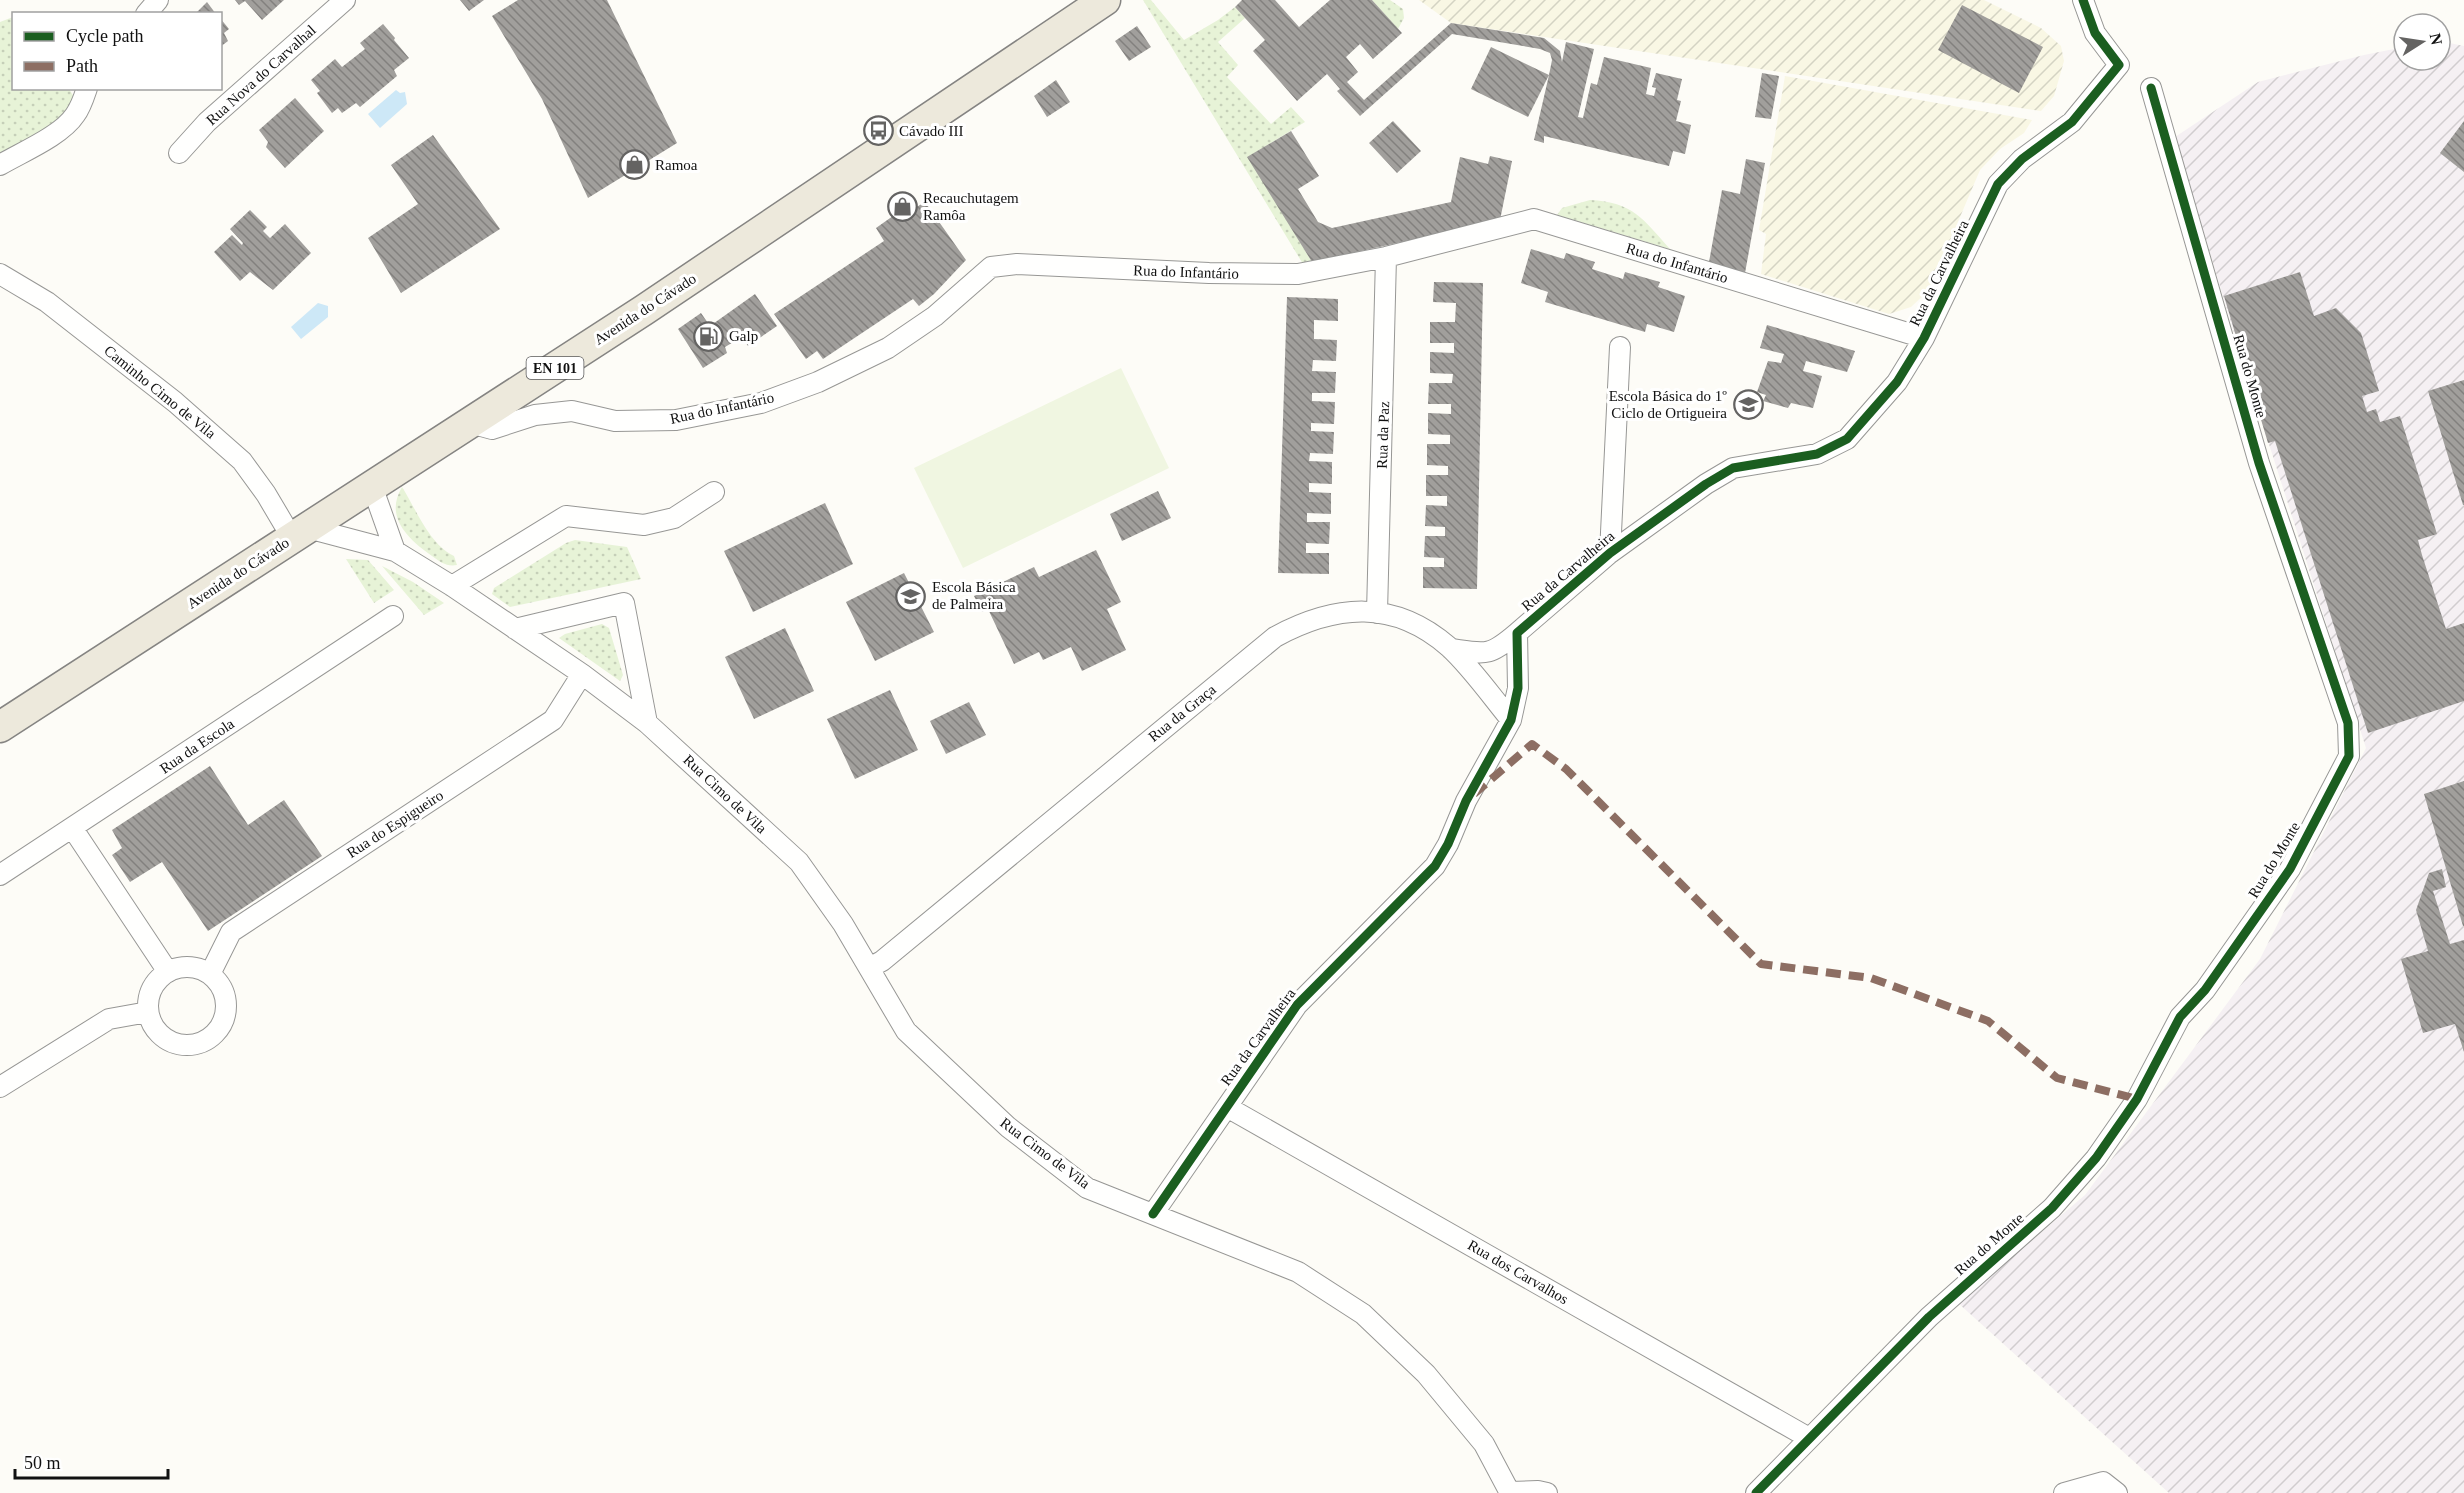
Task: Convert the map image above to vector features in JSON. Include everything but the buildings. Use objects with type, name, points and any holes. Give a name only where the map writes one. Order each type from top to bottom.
[{"type":"main road","name":"Avenida do Cávado","points":[[0,727],[644,310],[1105,0]]},
{"type":"street","points":[[148,12],[158,0]]},
{"type":"street","name":"Rua Nova do Carvalhal","points":[[179,153],[207,122],[345,0]]},
{"type":"street","name":"Rua da Carvalheira","points":[[1153,1214],[1297,1005],[1435,866],[1448,844],[1466,801],[1511,720],[1518,688],[1517,633],[1610,553],[1706,484],[1733,468],[1817,454],[1847,439],[1897,382],[1924,338],[1998,184],[2022,159],[2072,122],[2119,65],[2095,33],[2084,0]]},
{"type":"street","name":"Rua do Monte","points":[[1755,1493],[1929,1317],[2052,1208],[2096,1158],[2137,1099],[2180,1017],[2205,990],[2290,868],[2349,756],[2348,723],[2259,463],[2151,88]]},
{"type":"street","points":[[0,165],[44,140],[71,121],[77,113],[86,90]]},
{"type":"street","name":"Rua do Infantário","points":[[470,423],[492,429],[535,415],[572,411],[615,421],[676,420],[761,403],[818,382],[888,348],[935,316],[991,267],[1017,264],[1176,272],[1298,274],[1386,257],[1534,219],[1924,338]]},
{"type":"street","name":"Rua da Paz","points":[[1377,613],[1386,257]]},
{"type":"street","name":"Caminho Cimo de Vila","points":[[0,274],[47,302],[175,402],[242,461],[266,494],[300,533]]},
{"type":"street","points":[[1610,553],[1620,347]]},
{"type":"street","points":[[372,486],[395,551]]},
{"type":"street","points":[[452,586],[566,516],[644,525],[674,519],[714,492]]},
{"type":"street","name":"Rua Cimo de Vila","points":[[300,533],[395,551],[452,586],[582,674],[647,723],[798,862],[843,924],[906,1031],[1008,1127],[1087,1188],[1298,1272],[1363,1314],[1433,1382],[1484,1444],[1510,1492]]},
{"type":"street","points":[[515,629],[624,603],[647,723]]},
{"type":"street","name":"Rua da Graça","points":[[869,968],[882,961],[1275,637],[1300,623],[1335,613],[1377,613],[1408,620],[1430,632],[1451,649],[1511,720]]},
{"type":"street","name":"Rua da Escola","points":[[0,875],[393,616]]},
{"type":"street","points":[[1451,649],[1480,653],[1498,650],[1517,633]]},
{"type":"street","name":"Rua do Espigueiro","points":[[210,974],[231,932],[554,720],[582,674]]},
{"type":"street","points":[[73,829],[168,972]]},
{"type":"street","points":[[188,967],[210,974],[217,981],[226,1003],[222,1024],[207,1040],[198,1044],[184,1046],[171,1043],[156,1031],[148,1012],[150,992],[158,980],[168,972],[188,967]]},
{"type":"street","points":[[0,1087],[109,1019],[148,1012]]},
{"type":"street","name":"Rua dos Carvalhos","points":[[1227,1107],[1809,1438]]},
{"type":"street","points":[[2064,1493],[2103,1482],[2117,1493]]},
{"type":"street","points":[[1510,1492],[1547,1493]]},
{"type":"shaded area","points":[[1419,0],[1984,0],[2041,28],[2061,46],[2064,61],[2054,96],[2041,111],[1451,23]]},
{"type":"shaded area","points":[[2452,44],[2464,46],[2464,1493],[2169,1493],[1958,1303],[2085,1195],[2260,959],[2366,748],[2245,369],[2175,137],[2258,82],[2392,49],[2392,72],[2452,72]]},
{"type":"shaded area","points":[[1785,76],[2032,120],[2024,133],[2000,149],[1980,170],[1929,290],[1911,307],[1889,314],[1761,274],[1766,234],[1759,230]]},
{"type":"green space","points":[[1143,0],[1151,0],[1184,40],[1235,7],[1245,18],[1218,42],[1238,65],[1227,77],[1271,124],[1291,107],[1305,122],[1248,157],[1312,262],[1303,264]]},
{"type":"green space","points":[[1372,0],[1390,0],[1403,9],[1404,18],[1398,29]]},
{"type":"green space","points":[[12,17],[12,90],[70,90],[76,100],[72,110],[0,161],[0,22]]},
{"type":"green space","points":[[1590,200],[1605,201],[1627,208],[1644,221],[1670,249],[1557,215],[1562,208]]},
{"type":"green space","points":[[1121,368],[1169,468],[963,568],[914,468]]},
{"type":"green space","points":[[402,487],[430,535],[454,556],[457,565],[447,565],[438,560],[407,535],[397,518],[397,498]]},
{"type":"green space","points":[[575,540],[627,547],[641,579],[510,607],[492,594],[494,588],[566,543]]},
{"type":"green space","points":[[346,559],[368,560],[394,590],[374,603]]},
{"type":"green space","points":[[382,566],[413,582],[444,603],[424,615]]},
{"type":"green space","points":[[602,624],[609,628],[623,675],[620,681],[559,638],[565,634]]},
{"type":"water","points":[[396,90],[400,93],[405,92],[407,104],[380,128],[368,114]]},
{"type":"water","points":[[318,303],[328,306],[328,317],[301,339],[291,327]]},
{"type":"marked path","points":[[1474,794],[1532,744],[1566,769],[1761,964],[1871,978],[1988,1021],[2057,1078],[2137,1099]]},
{"type":"cycle path","points":[[1153,1214],[1297,1005],[1435,866],[1448,844],[1466,801],[1511,720],[1518,688],[1517,633],[1610,553],[1706,484],[1733,468],[1817,454],[1847,439],[1897,382],[1924,338],[1998,184],[2022,159],[2072,122],[2119,65],[2095,33],[2083,0]]},
{"type":"cycle path","points":[[1756,1493],[1929,1317],[2052,1208],[2096,1158],[2137,1099],[2180,1017],[2205,990],[2290,869],[2349,756],[2348,723],[2259,463],[2151,88]]},
{"type":"place","name":"Cávado III","points":[[878,131]]},
{"type":"place","name":"Ramoa","points":[[634,165]]},
{"type":"place","name":"Recauchutagem Ramôa","points":[[902,207]]},
{"type":"place","name":"Galp","points":[[708,336]]},
{"type":"place","name":"Escola Básica do 1º Ciclo de Ortigueira","points":[[1748,405]]},
{"type":"place","name":"Escola Básica de Palmeira","points":[[911,596]]}]
